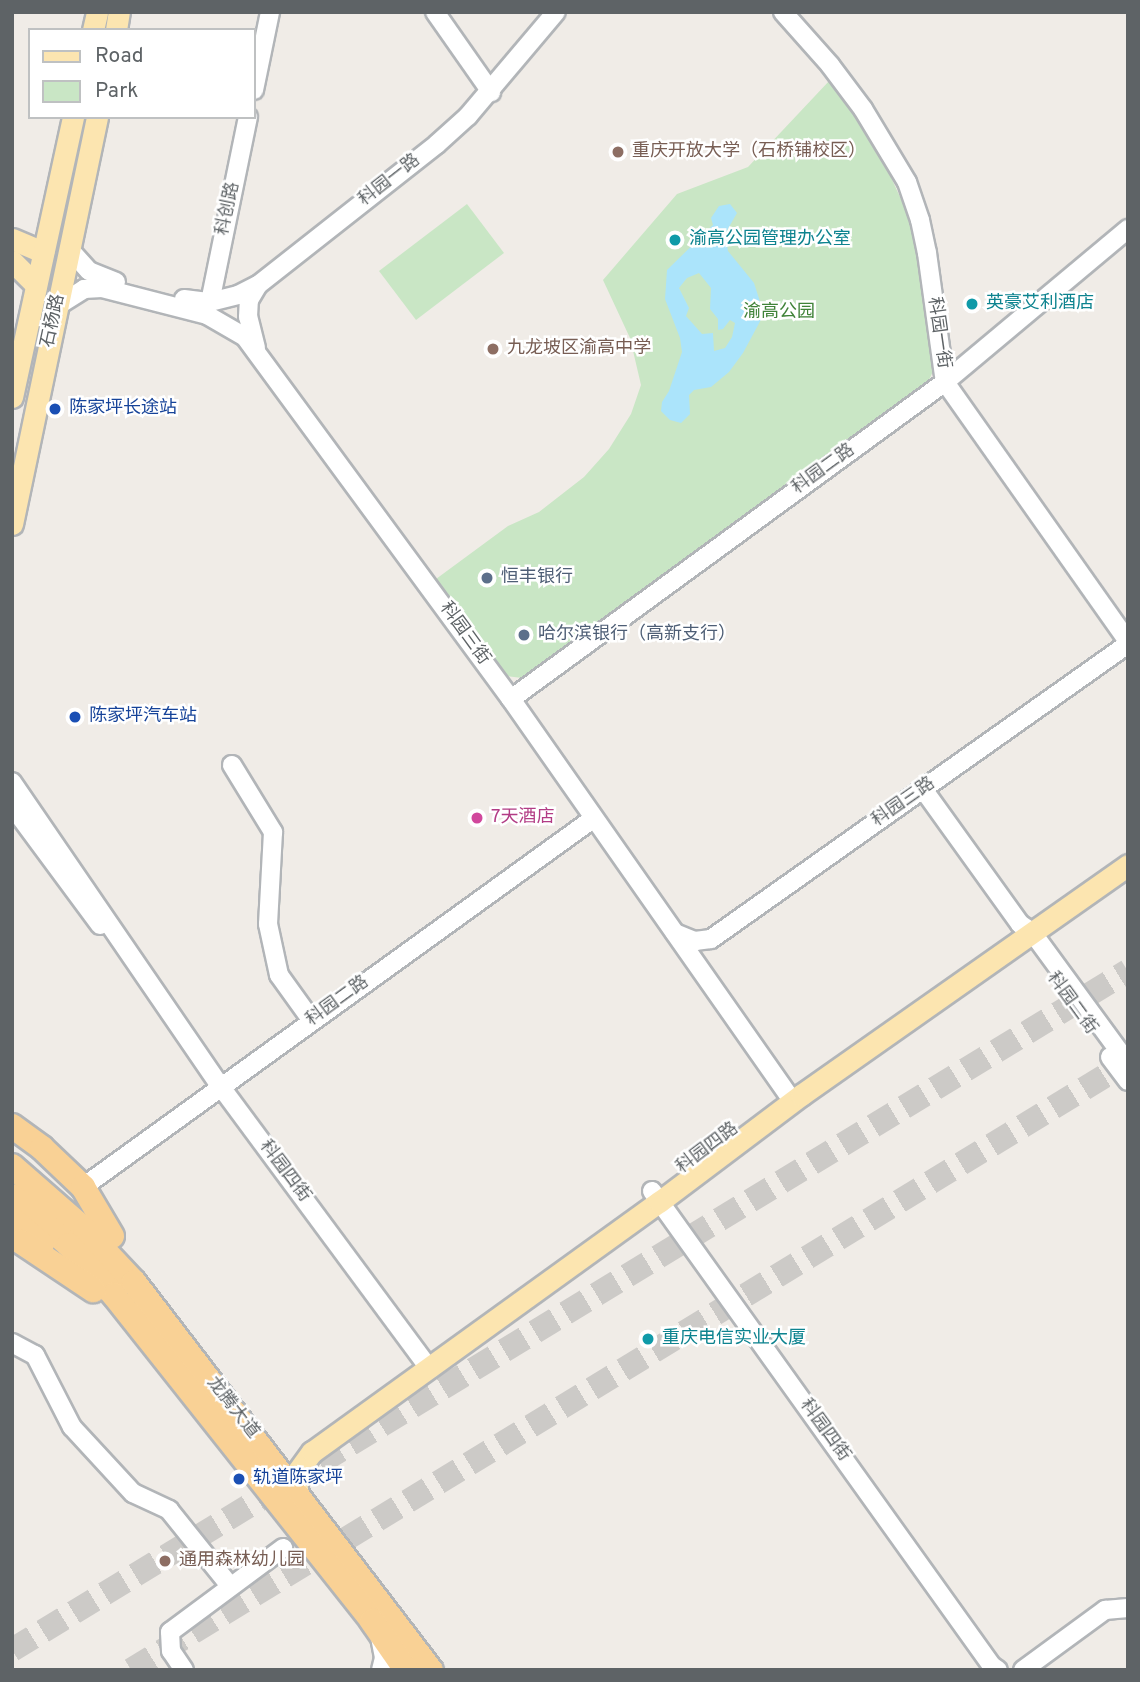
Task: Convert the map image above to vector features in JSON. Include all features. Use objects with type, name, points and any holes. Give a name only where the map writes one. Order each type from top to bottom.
[{"type":"highway","points":[[12,1126],[42,1148],[83,1187],[112,1236],[200,1346],[239,1417]]},
{"type":"highway","points":[[19,1158],[112,1236]]},
{"type":"highway","name":"龙腾大道","points":[[19,1158],[134,1282],[239,1417],[294,1506],[315,1549],[407,1670]]},
{"type":"highway","name":"龙腾大道","points":[[12,1196],[69,1245],[431,1670]]},
{"type":"highway","points":[[18,1229],[93,1290],[177,1372]]},
{"type":"main road","name":"石杨路","points":[[12,397],[74,119]]},
{"type":"main road","name":"石杨路","points":[[12,524],[97,119]]},
{"type":"main road","points":[[12,239],[43,252]]},
{"type":"main road","points":[[12,261],[36,285]]},
{"type":"main road","name":"科园四路","points":[[1025,932],[1128,848]]},
{"type":"main road","name":"科园四路","points":[[294,1506],[295,1475],[312,1452],[304,1452],[305,1443],[426,1363],[793,1093],[1025,932],[1128,865]]},
{"type":"street","points":[[256,80],[270,12]]},
{"type":"street","points":[[435,12],[491,92]]},
{"type":"street","name":"科园一路","points":[[258,285],[438,144],[491,92],[556,12]]},
{"type":"street","name":"科园一街","points":[[783,12],[830,65],[863,109],[907,182],[927,253],[945,382],[1128,643]]},
{"type":"street","name":"科创路","points":[[210,302],[248,119]]},
{"type":"street","name":"科园二路","points":[[511,699],[945,382],[1128,229]]},
{"type":"street","points":[[70,250],[89,271],[103,279],[192,301],[210,302],[238,295],[258,285]]},
{"type":"street","points":[[257,351],[248,317],[249,300],[258,285]]},
{"type":"street","name":"科园三街","points":[[57,306],[84,289],[102,288],[207,315],[234,329],[257,351],[511,699],[675,933],[793,1093]]},
{"type":"street","name":"科园三路","points":[[711,939],[1128,643]]},
{"type":"street","points":[[232,765],[273,832],[268,924],[279,975],[312,1021]]},
{"type":"street","name":"科园四街","points":[[12,782],[91,894],[140,973],[221,1087],[426,1363]]},
{"type":"street","name":"科园二街","points":[[923,789],[1128,1082]]},
{"type":"street","name":"科园四街","points":[[12,806],[79,901],[140,973]]},
{"type":"street","name":"科园二路","points":[[83,1187],[594,818]]},
{"type":"street","name":"科园二街","points":[[1025,932],[1128,1063]]},
{"type":"street","points":[[675,933],[695,941],[711,939],[706,954],[710,967],[793,1093]]},
{"type":"street","name":"科园四街","points":[[656,1196],[992,1666],[998,1670]]},
{"type":"street","points":[[12,1343],[35,1355],[72,1427],[133,1493],[169,1510],[230,1586]]},
{"type":"street","points":[[184,1670],[171,1651],[170,1632],[283,1548],[289,1538],[294,1506]]},
{"type":"street","points":[[283,1548],[303,1546],[315,1549]]},
{"type":"street","points":[[1023,1670],[1105,1610],[1128,1608]]},
{"type":"street","points":[[372,1622],[383,1645],[381,1670]]},
{"type":"green space","name":"渝高公园","points":[[830,80],[877,147],[912,223],[921,266],[934,369],[926,387],[522,678],[506,676],[436,579],[508,526],[539,512],[584,477],[609,449],[631,414],[641,385],[630,338],[603,280],[677,194],[748,167]]},
{"type":"green space","points":[[467,204],[504,253],[416,320],[379,271]]},
{"type":"water","points":[[730,204],[737,213],[725,234],[728,251],[754,283],[764,314],[743,353],[729,372],[711,387],[694,390],[689,395],[690,414],[681,423],[670,420],[661,411],[682,352],[680,338],[665,299],[667,270],[713,225],[711,218],[719,206]],"holes":[[[699,273],[711,288],[710,309],[718,319],[718,330],[723,329],[730,320],[735,323],[732,337],[725,348],[714,351],[713,333],[702,334],[686,316],[689,308],[679,288],[687,278]]]},
{"type":"tunnel","points":[[12,1650],[1128,971]]},
{"type":"tunnel","points":[[131,1670],[1128,1062]]},
{"type":"place","name":"重庆开放大学（石桥铺校区）","points":[[618,152]]},
{"type":"place","name":"渝高公园管理办公室","points":[[675,240]]},
{"type":"place","name":"英豪艾利酒店","points":[[972,304]]},
{"type":"place","name":"九龙坡区渝高中学","points":[[493,349]]},
{"type":"place","name":"陈家坪长途站","points":[[55,409]]},
{"type":"place","name":"恒丰银行","points":[[487,578]]},
{"type":"place","name":"哈尔滨银行（高新支行）","points":[[524,635]]},
{"type":"place","name":"陈家坪汽车站","points":[[75,717]]},
{"type":"place","name":"7天酒店","points":[[477,818]]},
{"type":"place","name":"重庆电信实业大厦","points":[[648,1339]]},
{"type":"place","name":"轨道陈家坪","points":[[239,1479]]},
{"type":"place","name":"通用森林幼儿园","points":[[165,1561]]}]
